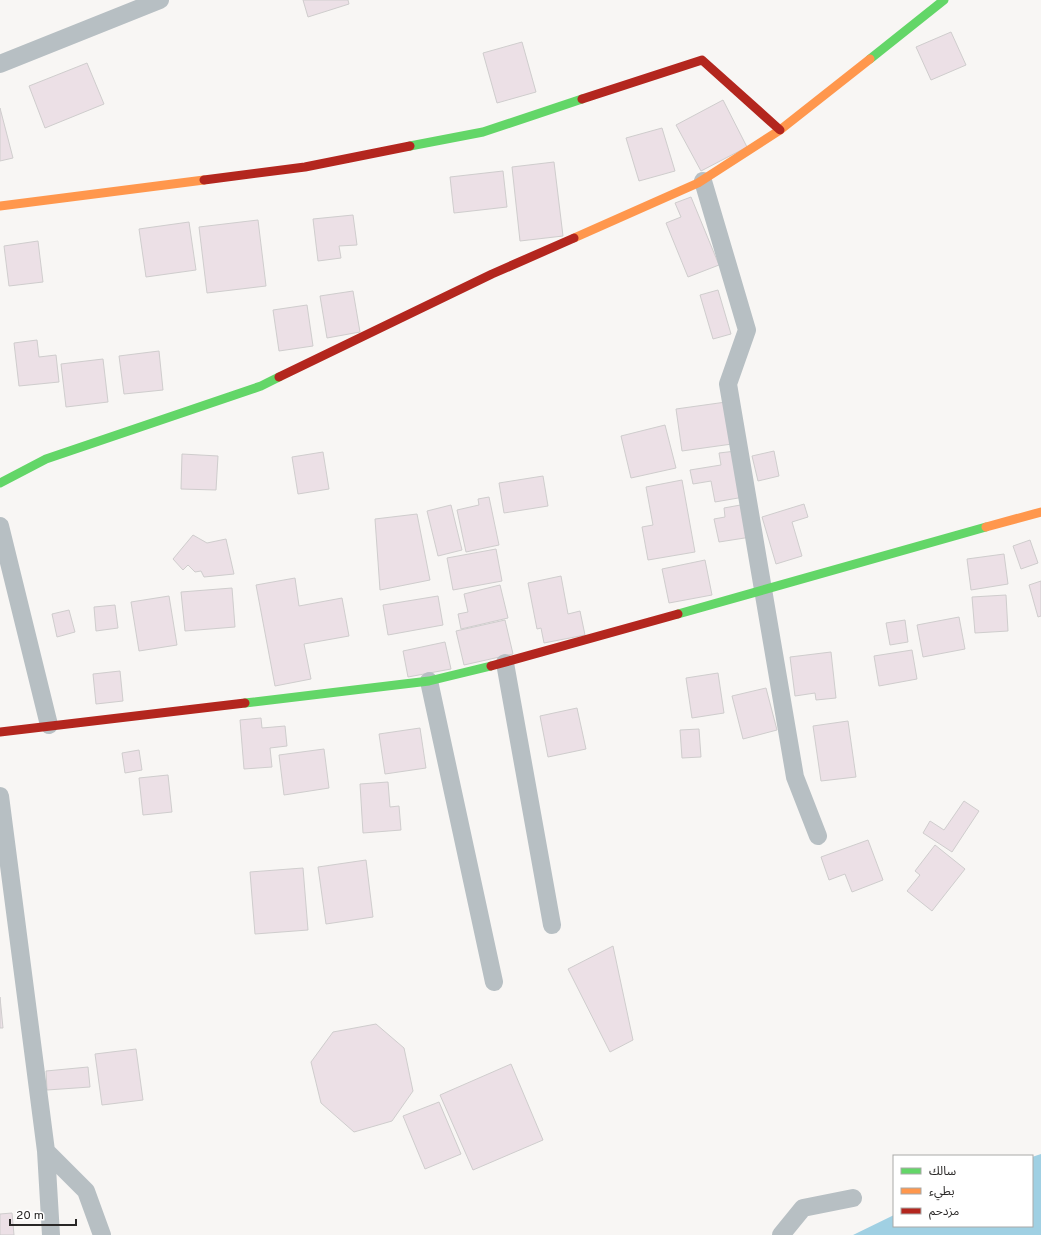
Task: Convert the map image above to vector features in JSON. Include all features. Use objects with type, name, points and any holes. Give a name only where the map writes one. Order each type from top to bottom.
[{"type":"street","points":[[0,64],[160,0]]},
{"type":"street","points":[[0,483],[46,458],[261,386],[492,274],[702,180],[780,130],[944,0]]},
{"type":"street","points":[[0,206],[305,167],[483,132],[702,60],[780,130]]},
{"type":"street","points":[[702,180],[747,330],[728,384],[795,777],[818,836]]},
{"type":"street","points":[[0,732],[429,681],[505,663],[1041,512]]},
{"type":"street","points":[[0,526],[49,725]]},
{"type":"street","points":[[505,663],[552,925]]},
{"type":"street","points":[[429,681],[494,982]]},
{"type":"street","points":[[0,796],[46,1151],[51,1235]]},
{"type":"street","points":[[46,1151],[86,1191],[102,1235]]},
{"type":"street","points":[[781,1235],[802,1208],[853,1198]]},
{"type":"water","points":[[1041,1154],[1041,1235],[853,1235],[893,1215],[893,1227],[1033,1227],[1033,1157]]},
{"type":"building","points":[[303,0],[348,0],[349,4],[308,17]]},
{"type":"building","points":[[951,32],[966,65],[931,80],[916,47]]},
{"type":"building","points":[[522,42],[536,92],[497,103],[483,53]]},
{"type":"building","points":[[87,63],[104,104],[45,128],[29,86]]},
{"type":"building","points":[[723,100],[747,147],[701,171],[676,125]]},
{"type":"building","points":[[0,108],[13,158],[0,161]]},
{"type":"building","points":[[662,128],[675,171],[639,181],[626,138]]},
{"type":"building","points":[[554,162],[563,236],[520,241],[512,167]]},
{"type":"building","points":[[503,171],[507,207],[454,213],[450,177]]},
{"type":"building","points":[[691,197],[719,265],[688,277],[666,223],[681,217],[675,203]]},
{"type":"building","points":[[353,215],[357,245],[339,246],[341,258],[318,261],[313,219]]},
{"type":"building","points":[[258,220],[266,286],[207,293],[199,227]]},
{"type":"building","points":[[189,222],[196,270],[146,277],[139,229]]},
{"type":"building","points":[[38,241],[43,282],[9,286],[4,246]]},
{"type":"building","points":[[718,290],[731,334],[713,339],[700,295]]},
{"type":"building","points":[[353,291],[360,332],[327,338],[320,296]]},
{"type":"building","points":[[307,305],[313,346],[279,351],[273,310]]},
{"type":"building","points":[[37,340],[39,357],[56,355],[59,382],[19,386],[14,343]]},
{"type":"building","points":[[159,351],[163,390],[124,394],[119,356]]},
{"type":"building","points":[[103,359],[108,402],[66,407],[61,364]]},
{"type":"building","points":[[726,402],[732,444],[682,451],[676,409]]},
{"type":"building","points":[[665,425],[676,468],[631,478],[621,436]]},
{"type":"building","points":[[736,451],[744,497],[715,502],[711,481],[693,484],[690,470],[721,465],[719,453]]},
{"type":"building","points":[[774,451],[779,476],[758,481],[752,456]]},
{"type":"building","points":[[323,452],[329,489],[298,494],[292,457]]},
{"type":"building","points":[[182,454],[218,456],[216,490],[181,489]]},
{"type":"building","points":[[543,476],[548,506],[504,513],[499,483]]},
{"type":"building","points":[[682,480],[695,552],[648,560],[642,527],[653,525],[646,487]]},
{"type":"building","points":[[489,497],[499,545],[466,552],[457,510],[479,505],[478,499]]},
{"type":"building","points":[[746,504],[751,537],[719,542],[714,519],[725,517],[724,508]]},
{"type":"building","points":[[804,504],[808,517],[792,522],[802,556],[776,564],[762,517]]},
{"type":"building","points":[[451,505],[462,550],[438,556],[427,511]]},
{"type":"building","points":[[417,514],[430,580],[380,590],[375,519]]},
{"type":"building","points":[[193,535],[207,543],[226,539],[234,574],[204,577],[201,571],[195,572],[188,565],[183,570],[173,559]]},
{"type":"building","points":[[1030,540],[1038,563],[1021,569],[1013,546]]},
{"type":"building","points":[[496,549],[502,581],[453,590],[447,558]]},
{"type":"building","points":[[1004,554],[1008,584],[971,590],[967,559]]},
{"type":"building","points":[[705,560],[712,595],[669,603],[662,569]]},
{"type":"building","points":[[561,576],[568,614],[580,611],[585,635],[544,643],[541,628],[537,629],[528,583]]},
{"type":"building","points":[[295,578],[299,606],[342,598],[349,636],[304,644],[311,679],[275,686],[256,585]]},
{"type":"building","points":[[1041,581],[1041,616],[1038,617],[1029,585]]},
{"type":"building","points":[[500,585],[508,618],[461,629],[458,614],[468,612],[464,594]]},
{"type":"building","points":[[232,588],[235,627],[185,631],[181,592]]},
{"type":"building","points":[[1006,595],[1008,631],[975,633],[972,597]]},
{"type":"building","points":[[169,596],[177,645],[139,651],[131,602]]},
{"type":"building","points":[[438,596],[443,625],[388,635],[383,605]]},
{"type":"building","points":[[115,605],[118,628],[96,631],[94,607]]},
{"type":"building","points":[[69,610],[75,632],[57,637],[52,614]]},
{"type":"building","points":[[959,617],[965,649],[923,657],[917,625]]},
{"type":"building","points":[[505,620],[513,654],[464,665],[456,631]]},
{"type":"building","points":[[905,620],[908,642],[890,645],[886,623]]},
{"type":"building","points":[[445,642],[451,669],[408,677],[403,651]]},
{"type":"building","points":[[912,650],[917,679],[879,686],[874,656]]},
{"type":"building","points":[[831,652],[836,698],[816,700],[815,693],[795,696],[790,657]]},
{"type":"building","points":[[120,671],[123,701],[96,704],[93,674]]},
{"type":"building","points":[[718,673],[724,713],[692,718],[686,678]]},
{"type":"building","points":[[766,688],[777,730],[743,739],[732,696]]},
{"type":"building","points":[[577,708],[586,749],[548,757],[540,716]]},
{"type":"building","points":[[261,718],[262,728],[285,726],[287,746],[270,748],[272,767],[244,769],[240,720]]},
{"type":"building","points":[[848,721],[856,777],[821,781],[813,726]]},
{"type":"building","points":[[420,728],[426,768],[385,774],[379,734]]},
{"type":"building","points":[[699,729],[701,757],[682,758],[680,730]]},
{"type":"building","points":[[324,749],[329,788],[284,795],[279,755]]},
{"type":"building","points":[[139,750],[142,770],[125,773],[122,753]]},
{"type":"building","points":[[168,775],[172,812],[143,815],[139,778]]},
{"type":"building","points":[[388,782],[390,807],[399,806],[401,830],[363,833],[360,784]]},
{"type":"building","points":[[964,801],[979,811],[952,852],[923,833],[930,821],[944,830]]},
{"type":"building","points":[[868,840],[883,880],[852,892],[845,874],[829,880],[821,857]]},
{"type":"building","points":[[935,845],[965,869],[932,911],[907,891],[920,875],[915,871]]},
{"type":"building","points":[[366,860],[373,917],[326,924],[318,867]]},
{"type":"building","points":[[303,868],[308,930],[255,934],[250,872]]},
{"type":"building","points":[[613,946],[633,1040],[610,1052],[568,969]]},
{"type":"building","points":[[0,997],[3,1028],[0,1028]]},
{"type":"building","points":[[376,1024],[404,1048],[413,1091],[392,1121],[354,1132],[321,1103],[311,1062],[333,1032]]},
{"type":"building","points":[[136,1049],[143,1100],[102,1105],[95,1054]]},
{"type":"building","points":[[511,1064],[543,1140],[473,1170],[440,1095]]},
{"type":"building","points":[[88,1067],[90,1087],[47,1090],[46,1071]]},
{"type":"building","points":[[439,1102],[461,1154],[425,1169],[403,1116]]},
{"type":"building","points":[[12,1213],[14,1235],[0,1235],[0,1214]]},
{"type":"traffic: fast","points":[[870,59],[944,0]]},
{"type":"traffic: fast","points":[[410,146],[483,132],[582,99]]},
{"type":"traffic: fast","points":[[0,483],[46,459],[261,386],[279,377]]},
{"type":"traffic: fast","points":[[678,614],[986,527]]},
{"type":"traffic: fast","points":[[245,703],[429,681],[491,666]]},
{"type":"traffic: slow","points":[[574,238],[698,183],[780,130],[870,59]]},
{"type":"traffic: slow","points":[[0,206],[204,180]]},
{"type":"traffic: slow","points":[[986,527],[1041,512]]},
{"type":"traffic: jam","points":[[582,99],[702,60],[780,130]]},
{"type":"traffic: jam","points":[[204,180],[305,167],[410,146]]},
{"type":"traffic: jam","points":[[279,377],[492,274],[574,238]]},
{"type":"traffic: jam","points":[[491,666],[678,614]]},
{"type":"traffic: jam","points":[[0,732],[245,703]]}]
